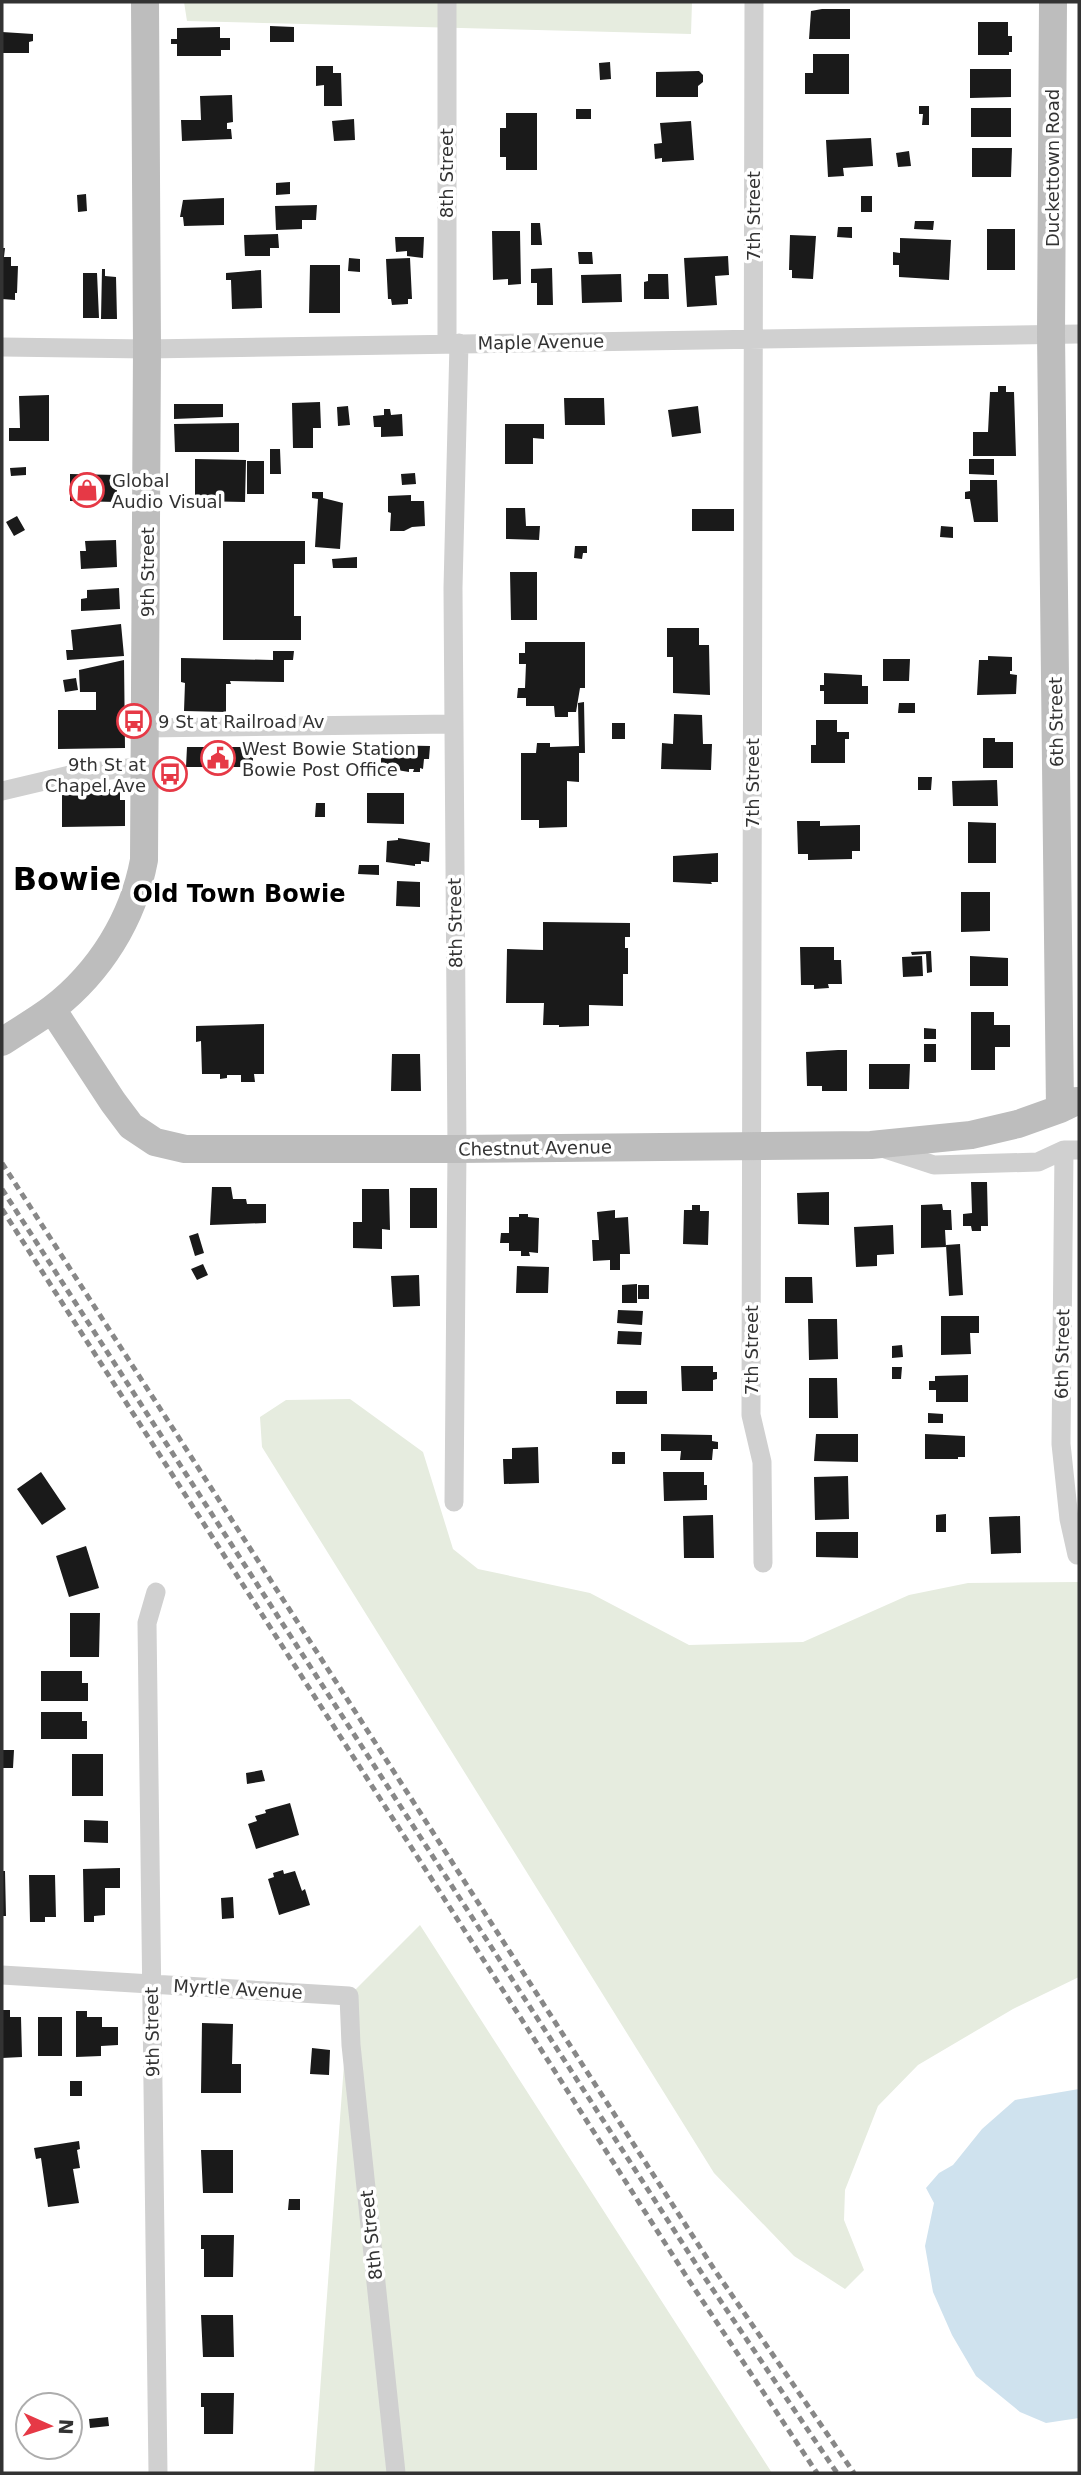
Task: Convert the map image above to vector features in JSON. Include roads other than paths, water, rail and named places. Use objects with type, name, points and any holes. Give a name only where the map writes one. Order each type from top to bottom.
[{"type":"street","name":"9th Street","points":[[2,1042],[52,1009],[91,971],[118,933],[131,908],[144,860],[147,349],[145,2]]},
{"type":"street","name":"8th Street","points":[[447,2],[453,344],[457,1149],[454,1502]]},
{"type":"street","name":"7th Street","points":[[754,2],[751,1415],[762,1462],[763,1563]]},
{"type":"street","name":"Duckettown Road","points":[[1051,334],[1053,2]]},
{"type":"street","name":"6th Street","points":[[1051,334],[1070,1104]]},
{"type":"street","name":"Maple Avenue","points":[[2,347],[147,349],[1079,334]]},
{"type":"street","points":[[146,728],[453,724]]},
{"type":"street","points":[[2,792],[74,774],[146,766]]},
{"type":"street","name":"Chestnut Avenue","points":[[52,1009],[131,1126],[156,1142],[170,1147],[201,1150],[871,1145],[934,1165],[1038,1163],[1072,1150]]},
{"type":"street","points":[[871,1145],[971,1135],[1018,1124],[1070,1104]]},
{"type":"street","name":"6th Street","points":[[1072,1150],[1061,1444],[1069,1519],[1077,1555]]},
{"type":"street","name":"9th Street","points":[[156,1592],[147,1623],[158,2473]]},
{"type":"street","name":"Myrtle Avenue","points":[[2,1976],[349,1996]]},
{"type":"street","name":"8th Street","points":[[349,1996],[351,2045],[396,2473]]},
{"type":"water","points":[[1079,2089],[1079,2418],[1046,2423],[1020,2412],[976,2376],[952,2335],[933,2292],[925,2246],[934,2203],[926,2188],[939,2173],[953,2165],[982,2129],[1015,2100]]},
{"type":"railway","points":[[2,1163],[714,2269],[854,2473]]},
{"type":"railway","points":[[2,1189],[703,2275],[837,2473]]},
{"type":"railway","points":[[2,1209],[690,2282],[817,2473]]},
{"type":"place","name":"Global Audio Visual","points":[[87,490]]},
{"type":"place","name":"9 St at Railroad Av","points":[[134,721]]},
{"type":"place","name":"West Bowie Station Bowie Post Office","points":[[218,758]]},
{"type":"place","name":"9th St at Chapel Ave","points":[[170,774]]},
{"type":"district","name":"Bowie","points":[[67,879]]},
{"type":"district","name":"Old Town Bowie","points":[[239,894]]}]
